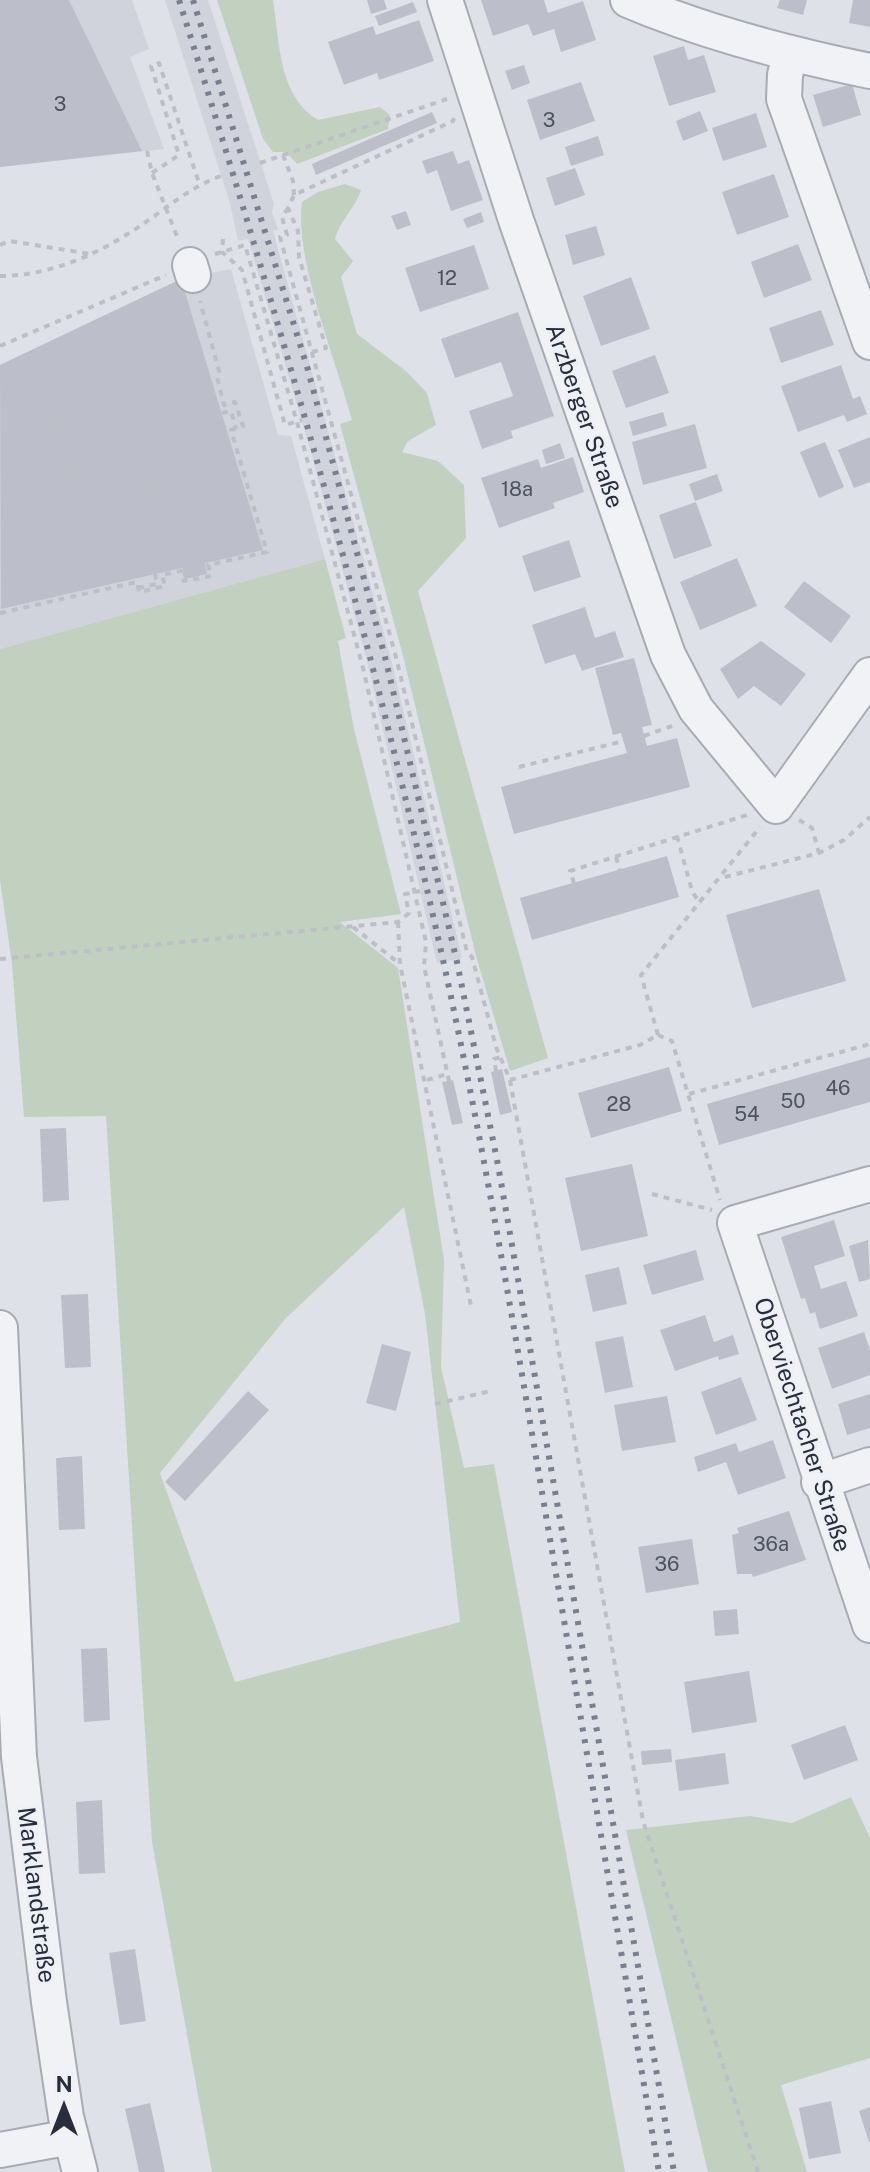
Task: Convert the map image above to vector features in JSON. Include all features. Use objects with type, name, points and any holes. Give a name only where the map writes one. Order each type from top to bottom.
[{"type":"street","name":"Arzberger Straße","points":[[445,0],[516,220],[668,655],[696,709],[776,806]]},
{"type":"street","points":[[628,0],[709,31],[790,54],[870,71]]},
{"type":"street","points":[[790,54],[784,99],[870,342]]},
{"type":"street","points":[[776,806],[870,675]]},
{"type":"street","points":[[731,1218],[870,1184]]},
{"type":"street","name":"Oberviechtacher Straße","points":[[731,1218],[870,1625]]},
{"type":"street","name":"Marklandstraße","points":[[0,1328],[19,1757],[16,1868],[80,2172]]},
{"type":"street","points":[[819,1482],[870,1465]]},
{"type":"street","points":[[0,2150],[71,2137]]},
{"type":"path","points":[[152,173],[179,155],[151,66],[159,63],[199,183]]},
{"type":"path","points":[[260,163],[458,95]]},
{"type":"path","points":[[294,195],[453,121],[456,108]]},
{"type":"path","points":[[386,141],[390,151]]},
{"type":"path","points":[[0,613],[137,582],[139,592],[165,586],[162,575],[181,571],[184,581],[211,576],[208,565],[267,552],[231,430],[243,426],[235,402],[224,405],[217,377],[219,371],[205,262],[164,209],[147,151]]},
{"type":"path","points":[[283,155],[293,181],[294,195],[282,217],[287,235],[280,237],[396,657],[467,952],[472,957],[510,1080],[517,1141],[643,1821],[758,2172]]},
{"type":"path","points":[[0,276],[28,276],[92,254],[199,183],[221,176]]},
{"type":"path","points":[[288,208],[298,231],[299,257],[326,348],[312,352]]},
{"type":"path","points":[[205,262],[223,239]]},
{"type":"path","points":[[0,245],[10,241],[92,254]]},
{"type":"path","points":[[0,346],[248,244],[300,421],[417,891],[426,942],[424,966],[449,1081]]},
{"type":"path","points":[[205,262],[242,270],[285,425],[300,421]]},
{"type":"path","points":[[24,362],[33,391],[53,420],[103,436],[152,492],[185,547]]},
{"type":"path","points":[[222,413],[231,411],[236,428]]},
{"type":"path","points":[[53,420],[49,440],[72,473]]},
{"type":"path","points":[[115,449],[72,473],[57,501],[65,517],[78,523],[96,509],[111,490],[131,484],[152,492]]},
{"type":"path","points":[[183,575],[203,570],[201,564]]},
{"type":"path","points":[[139,587],[157,584],[155,574]]},
{"type":"path","points":[[519,767],[624,741]]},
{"type":"path","points":[[658,1035],[641,975],[723,877],[776,806]]},
{"type":"path","points":[[574,883],[570,871],[776,806],[812,828],[819,853]]},
{"type":"path","points":[[723,877],[819,853],[844,840],[870,817]]},
{"type":"path","points":[[677,836],[692,891],[700,904]]},
{"type":"path","points":[[616,857],[620,871]]},
{"type":"path","points":[[0,959],[398,922],[409,913],[405,894],[417,891]]},
{"type":"path","points":[[398,922],[400,964],[471,1306]]},
{"type":"path","points":[[351,926],[400,964]]},
{"type":"path","points":[[510,1080],[640,1045],[658,1035]]},
{"type":"path","points":[[658,1035],[672,1041],[722,1206],[731,1218]]},
{"type":"path","points":[[689,1094],[870,1044]]},
{"type":"path","points":[[496,1071],[494,1059],[501,1057]]},
{"type":"path","points":[[426,1080],[447,1074]]},
{"type":"path","points":[[652,1194],[731,1218]]},
{"type":"path","points":[[435,1404],[491,1391]]},
{"type":"shaded area","points":[[0,0],[132,0],[149,49],[130,57],[164,149],[0,167]]},
{"type":"shaded area","points":[[165,0],[208,0],[274,204],[272,212],[278,229],[273,231],[391,659],[462,958],[437,963],[368,665],[311,452],[248,239],[238,241],[230,203]]},
{"type":"shaded area","points":[[231,269],[278,435],[291,436],[325,559],[0,649],[0,365],[181,279]]},
{"type":"green space","points":[[217,0],[273,0],[288,82],[295,97],[318,120],[380,107],[390,115],[388,129],[297,164],[286,152],[273,152],[263,139]]},
{"type":"green space","points":[[345,184],[361,190],[335,239],[353,261],[341,277],[357,334],[407,372],[427,393],[436,425],[408,441],[402,452],[438,461],[464,485],[466,538],[418,591],[548,1058],[510,1071],[476,956],[403,656],[340,424],[352,420],[318,311],[304,252],[302,202],[318,192]]},
{"type":"green space","points":[[325,559],[346,638],[338,641],[354,729],[401,914],[340,922],[398,968],[444,1260],[441,1367],[464,1468],[494,1464],[625,2172],[212,2172],[152,1842],[106,1116],[24,1117],[12,964],[0,880],[0,649]],"holes":[[[404,1207],[425,1314],[460,1622],[235,1682],[160,1473],[286,1318]]]},
{"type":"green space","points":[[851,1797],[870,1838],[870,2058],[781,2085],[807,2172],[708,2172],[626,1830],[750,1816],[792,1823]]},
{"type":"building","points":[[0,0],[69,0],[142,151],[0,167]]},
{"type":"building","points":[[367,0],[384,0],[387,9],[371,14]]},
{"type":"building","points":[[481,0],[544,0],[548,13],[583,1],[596,40],[561,52],[554,29],[533,36],[528,24],[493,36]]},
{"type":"building","points":[[780,0],[807,0],[803,15],[777,8]]},
{"type":"building","points":[[853,0],[870,0],[870,27],[849,23]]},
{"type":"building","points":[[413,2],[417,12],[379,26],[375,16]]},
{"type":"building","points":[[419,20],[434,61],[379,80],[377,73],[344,85],[328,42],[373,26],[376,35]]},
{"type":"building","points":[[684,46],[688,60],[704,55],[716,92],[669,106],[653,56]]},
{"type":"building","points":[[524,65],[530,83],[512,90],[505,71]]},
{"type":"building","points":[[581,82],[595,121],[540,140],[527,100]]},
{"type":"building","points":[[852,84],[861,115],[823,127],[813,95]]},
{"type":"building","points":[[700,111],[708,131],[683,141],[676,121]]},
{"type":"building","points":[[432,112],[437,123],[316,175],[312,164]]},
{"type":"building","points":[[756,113],[767,147],[723,161],[712,128]]},
{"type":"building","points":[[598,136],[604,155],[571,166],[565,147]]},
{"type":"building","points":[[453,151],[458,164],[469,160],[483,200],[451,211],[437,170],[427,174],[422,161]]},
{"type":"building","points":[[575,168],[585,195],[555,206],[546,178]]},
{"type":"building","points":[[774,174],[789,217],[737,235],[722,192]]},
{"type":"building","points":[[406,211],[411,225],[397,230],[391,216]]},
{"type":"building","points":[[481,212],[484,222],[467,228],[463,219]]},
{"type":"building","points":[[596,226],[605,255],[573,265],[565,235]]},
{"type":"building","points":[[798,244],[812,280],[764,298],[751,262]]},
{"type":"building","points":[[474,245],[489,289],[420,312],[405,268]]},
{"type":"building","points":[[631,277],[650,329],[601,346],[583,296]]},
{"type":"building","points":[[181,279],[263,550],[205,563],[207,574],[185,579],[182,568],[1,609],[0,365]]},
{"type":"building","points":[[821,310],[834,345],[781,363],[769,328]]},
{"type":"building","points":[[518,312],[554,416],[511,431],[513,438],[482,449],[469,411],[513,396],[501,362],[455,378],[441,339]]},
{"type":"building","points":[[655,355],[669,393],[626,408],[612,371]]},
{"type":"building","points":[[841,365],[853,399],[860,396],[867,414],[847,422],[844,415],[798,432],[781,386]]},
{"type":"building","points":[[663,412],[667,426],[633,436],[629,422]]},
{"type":"building","points":[[695,424],[707,468],[643,485],[632,442]]},
{"type":"building","points":[[870,437],[870,482],[854,488],[838,450]]},
{"type":"building","points":[[825,442],[844,487],[819,498],[800,452]]},
{"type":"building","points":[[560,443],[565,458],[546,464],[542,450]]},
{"type":"building","points":[[573,457],[584,492],[553,503],[555,508],[499,528],[481,478],[538,459],[541,468]]},
{"type":"building","points":[[717,474],[723,491],[695,501],[689,484]]},
{"type":"building","points":[[696,502],[712,546],[674,559],[659,515]]},
{"type":"building","points":[[569,540],[581,577],[534,592],[522,556]]},
{"type":"building","points":[[737,558],[757,606],[700,630],[680,582]]},
{"type":"building","points":[[804,581],[851,616],[831,643],[784,607]]},
{"type":"building","points":[[585,607],[595,638],[615,631],[624,657],[582,671],[575,654],[545,664],[532,625]]},
{"type":"building","points":[[761,641],[806,674],[781,706],[754,686],[738,699],[720,669]]},
{"type":"building","points":[[634,658],[652,725],[642,727],[647,746],[677,738],[690,787],[514,834],[501,787],[627,753],[621,733],[613,735],[595,668]]},
{"type":"building","points":[[667,856],[679,897],[532,940],[520,898]]},
{"type":"building","points":[[819,889],[846,981],[752,1008],[726,915]]},
{"type":"building","points":[[870,1057],[870,1102],[719,1145],[707,1104]]},
{"type":"building","points":[[669,1067],[682,1111],[591,1138],[578,1093]]},
{"type":"building","points":[[502,1069],[512,1112],[500,1115],[491,1072]]},
{"type":"building","points":[[453,1080],[463,1123],[452,1125],[442,1082]]},
{"type":"building","points":[[66,1128],[69,1200],[43,1202],[40,1129]]},
{"type":"building","points":[[632,1164],[648,1236],[581,1251],[565,1178]]},
{"type":"building","points":[[834,1220],[845,1256],[814,1266],[821,1289],[846,1281],[858,1316],[820,1329],[815,1312],[810,1314],[805,1298],[801,1299],[781,1237]]},
{"type":"building","points":[[868,1240],[870,1279],[859,1282],[849,1246]]},
{"type":"building","points":[[696,1250],[704,1280],[652,1295],[643,1265]]},
{"type":"building","points":[[619,1267],[627,1304],[593,1312],[585,1275]]},
{"type":"building","points":[[88,1294],[91,1367],[65,1368],[61,1295]]},
{"type":"building","points":[[705,1315],[714,1342],[733,1335],[739,1354],[719,1360],[718,1356],[675,1371],[660,1330]]},
{"type":"building","points":[[864,1332],[870,1350],[870,1375],[832,1389],[818,1348]]},
{"type":"building","points":[[623,1336],[633,1387],[605,1393],[595,1342]]},
{"type":"building","points":[[382,1344],[411,1352],[396,1411],[366,1403]]},
{"type":"building","points":[[741,1377],[757,1420],[716,1435],[701,1392]]},
{"type":"building","points":[[248,1391],[269,1410],[185,1501],[165,1482]]},
{"type":"building","points":[[870,1394],[870,1428],[847,1435],[838,1404]]},
{"type":"building","points":[[667,1396],[676,1442],[622,1451],[614,1405]]},
{"type":"building","points":[[773,1440],[786,1478],[738,1495],[726,1462],[698,1472],[694,1457],[736,1443],[739,1452]]},
{"type":"building","points":[[82,1456],[85,1529],[59,1530],[56,1458]]},
{"type":"building","points":[[789,1511],[806,1560],[753,1577],[752,1574],[737,1574],[732,1535],[739,1533],[737,1528]]},
{"type":"building","points":[[692,1539],[699,1584],[646,1593],[638,1547]]},
{"type":"building","points":[[737,1609],[739,1634],[715,1636],[713,1611]]},
{"type":"building","points":[[107,1648],[110,1720],[84,1722],[81,1649]]},
{"type":"building","points":[[749,1671],[757,1722],[692,1733],[684,1682]]},
{"type":"building","points":[[845,1725],[858,1760],[804,1780],[791,1745]]},
{"type":"building","points":[[671,1749],[672,1762],[642,1765],[641,1751]]},
{"type":"building","points":[[725,1753],[729,1784],[679,1791],[675,1760]]},
{"type":"building","points":[[102,1800],[105,1873],[79,1874],[76,1802]]},
{"type":"building","points":[[135,1949],[146,2021],[120,2025],[109,1953]]},
{"type":"building","points":[[831,2101],[841,2153],[809,2159],[799,2108]]},
{"type":"building","points":[[150,2103],[165,2172],[139,2172],[125,2109]]},
{"type":"building","points":[[870,2107],[870,2142],[869,2142],[859,2111]]},
{"type":"railway","points":[[179,0],[322,477],[385,717],[443,960],[497,1235],[659,2172]]},
{"type":"railway","points":[[193,0],[308,370],[386,661],[457,962],[498,1165],[674,2172]]}]
